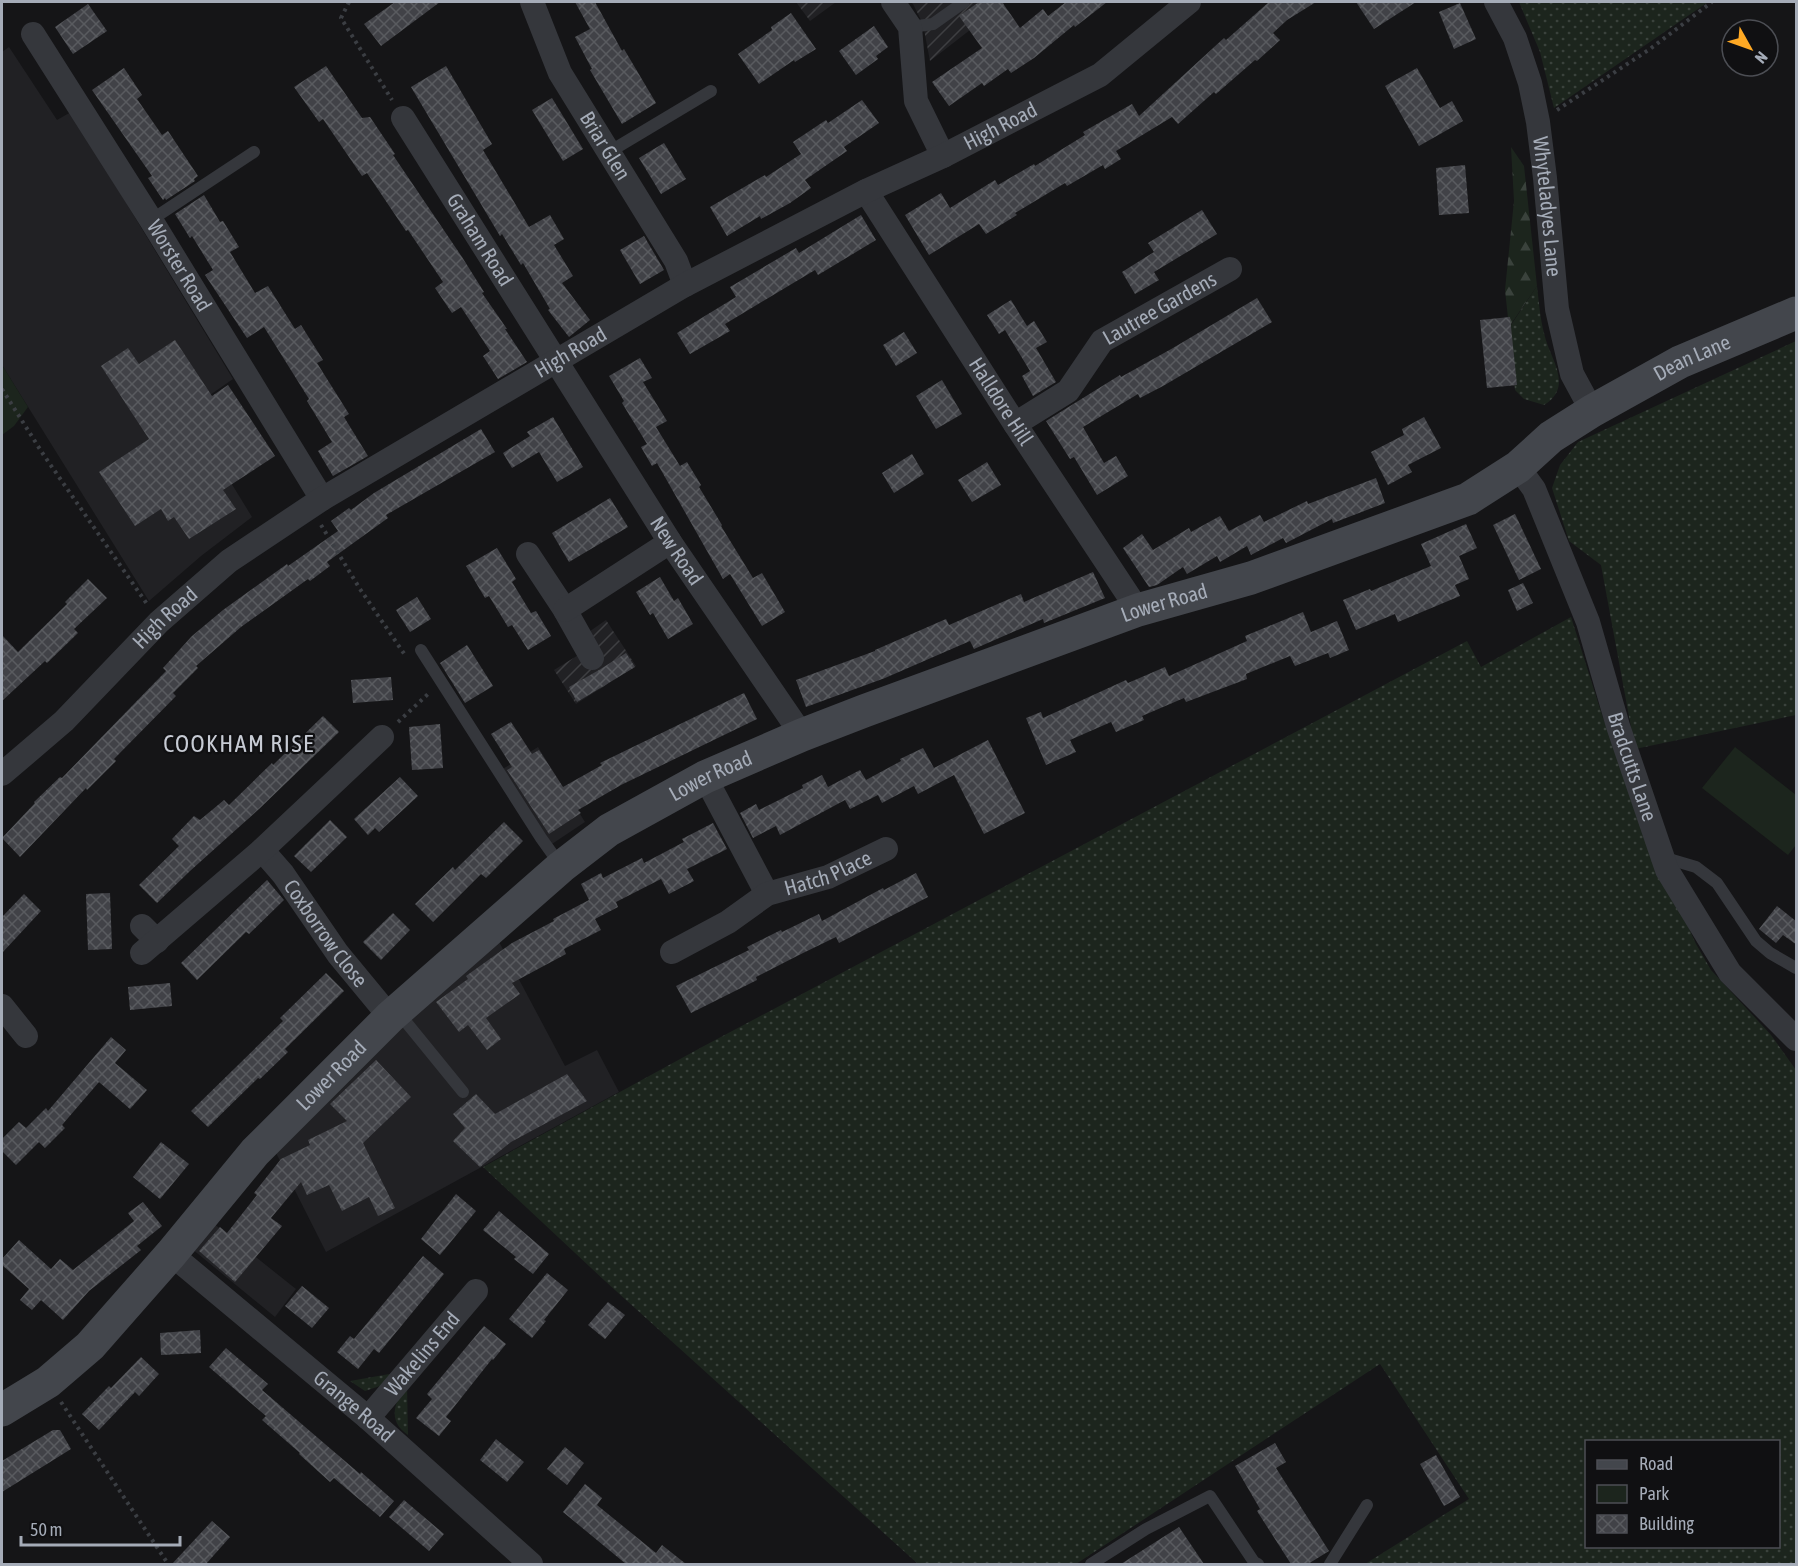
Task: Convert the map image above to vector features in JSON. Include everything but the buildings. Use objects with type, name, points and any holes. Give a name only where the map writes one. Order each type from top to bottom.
[{"type":"street","name":"Briar Glen","points":[[532,2],[560,73],[676,261],[685,285]]},
{"type":"street","points":[[893,2],[910,27],[915,101],[943,156]]},
{"type":"street","name":"High Road","points":[[2,774],[64,722],[159,622],[229,561],[316,503],[685,285],[866,191],[943,156],[1100,75],[1189,2]]},
{"type":"street","name":"Whyteladyes Lane","points":[[1496,2],[1515,38],[1530,83],[1538,122],[1545,178],[1557,309],[1572,374],[1592,411]]},
{"type":"street","name":"Worster Road","points":[[33,34],[151,220],[316,503]]},
{"type":"street","name":"Graham Road","points":[[403,118],[555,362]]},
{"type":"street","name":"Halldore Hill","points":[[866,191],[1015,424],[1138,610]]},
{"type":"street","name":"Lautree Gardens","points":[[1015,424],[1068,391],[1102,341],[1230,269]]},
{"type":"street","name":"Dean Lane","points":[[1592,411],[1680,362],[1797,313]]},
{"type":"street","name":"New Road","points":[[555,362],[670,542],[802,735]]},
{"type":"street","name":"Lower Road","points":[[2,1410],[48,1382],[90,1346],[171,1254],[255,1152],[393,1014],[561,867],[609,830],[705,777],[802,735],[1138,610],[1251,578],[1468,499],[1518,467],[1551,438],[1592,411]]},
{"type":"street","name":"Bradcutts Lane","points":[[1518,467],[1534,489],[1588,622],[1618,726],[1667,870],[1730,973],[1797,1039]]},
{"type":"street","points":[[565,610],[670,542]]},
{"type":"street","points":[[528,555],[565,610],[592,658]]},
{"type":"street","points":[[147,940],[262,850],[378,749]]},
{"type":"street","name":"Hatch Place","points":[[705,777],[767,894]]},
{"type":"street","name":"Hatch Place","points":[[672,952],[728,922],[767,894],[828,878],[886,849]]},
{"type":"street","name":"Coxborrow Close","points":[[262,850],[283,874],[338,954],[393,1014]]},
{"type":"street","points":[[2,1006],[26,1036]]},
{"type":"street","name":"Grange Road","points":[[171,1254],[368,1418],[531,1564]]},
{"type":"street","name":"Wakelins End","points":[[368,1418],[476,1291]]},
{"type":"lane","points":[[910,27],[933,24],[964,2]]},
{"type":"lane","points":[[609,152],[711,91]]},
{"type":"lane","points":[[151,220],[254,152]]},
{"type":"lane","points":[[421,650],[561,867]]},
{"type":"lane","points":[[1662,857],[1696,867],[1717,884],[1756,941],[1770,953],[1797,968]]},
{"type":"lane","points":[[393,1014],[462,1092]]},
{"type":"lane","points":[[1091,1564],[1146,1529],[1210,1496],[1254,1562],[1258,1564]]},
{"type":"lane","points":[[1330,1564],[1366,1505]]},
{"type":"path","points":[[349,2],[341,18],[403,118]]},
{"type":"path","points":[[1538,122],[1650,49],[1712,2]]},
{"type":"path","points":[[2,389],[159,622]]},
{"type":"path","points":[[316,503],[360,589],[411,664]]},
{"type":"path","points":[[378,749],[428,694],[423,684]]},
{"type":"path","points":[[48,1382],[168,1564]]},
{"type":"shaded area","points":[[796,2],[836,2],[810,21]]},
{"type":"shaded area","points":[[912,2],[1006,2],[930,61],[923,24]]},
{"type":"shaded area","points":[[9,47],[57,120],[71,112],[233,379],[187,411],[252,517],[201,556],[149,601],[2,365],[2,52]]},
{"type":"shaded area","points":[[606,620],[636,666],[576,704],[554,670],[580,654],[573,643]]},
{"type":"shaded area","points":[[538,747],[585,822],[549,846],[501,770]]},
{"type":"shaded area","points":[[497,938],[565,1066],[597,1050],[619,1092],[326,1252],[275,1151],[322,1100]]},
{"type":"shaded area","points":[[213,1223],[296,1289],[275,1317],[192,1249]]},
{"type":"green space","points":[[1519,2],[1708,2],[1554,108],[1540,52]]},
{"type":"green space","points":[[1511,147],[1524,166],[1537,286],[1509,327],[1505,290],[1514,201]]},
{"type":"green space","points":[[1537,286],[1543,327],[1559,380],[1558,389],[1544,405],[1524,399],[1515,390],[1509,328]]},
{"type":"green space","points":[[1796,341],[1796,715],[1635,749],[1601,565],[1569,541],[1552,488],[1560,465],[1578,442]]},
{"type":"green space","points":[[2,365],[28,407],[14,426],[2,435]]},
{"type":"green space","points":[[1571,617],[1603,718],[1668,882],[1696,944],[1711,970],[1771,1035],[1796,1070],[1796,1564],[1365,1564],[1469,1499],[1380,1364],[1076,1564],[918,1564],[605,1281],[483,1167],[702,1047],[1467,641],[1481,667]]},
{"type":"green space","points":[[1735,747],[1796,795],[1796,845],[1788,855],[1702,788]]},
{"type":"green space","points":[[395,1373],[386,1384],[365,1391],[350,1381]]},
{"type":"green space","points":[[407,1385],[408,1435],[401,1430],[395,1418],[396,1405]]},
{"type":"district","name":"COOKHAM RISE","points":[[239,744]]}]
